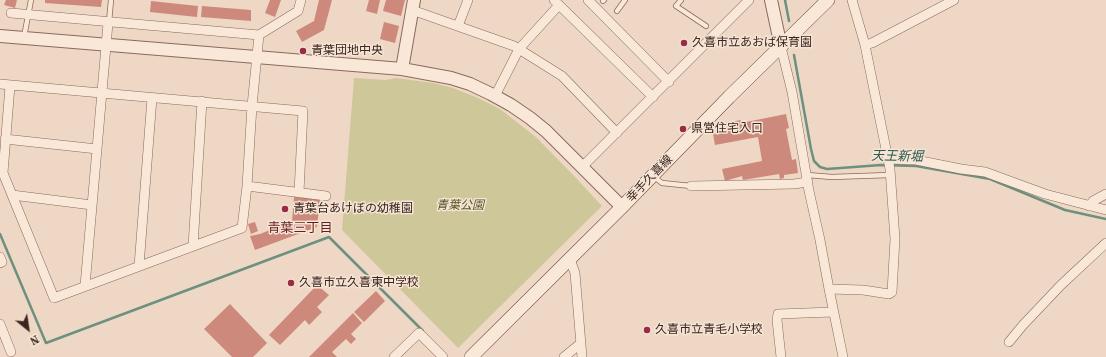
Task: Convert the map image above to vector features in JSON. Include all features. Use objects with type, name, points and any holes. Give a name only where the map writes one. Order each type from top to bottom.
[{"type":"main road","name":"幸手久喜線","points":[[471,357],[653,176],[729,97],[781,48],[828,0]]},
{"type":"street","points":[[11,13],[108,23],[259,35],[298,11],[301,0]]},
{"type":"street","points":[[458,26],[468,0]]},
{"type":"street","points":[[588,0],[668,82]]},
{"type":"street","points":[[582,167],[749,0]]},
{"type":"street","points":[[770,0],[792,92],[807,179],[843,357]]},
{"type":"street","points":[[829,289],[863,290],[889,294],[892,292],[895,239],[889,166],[865,45],[852,0]]},
{"type":"street","points":[[865,45],[872,43],[954,0]]},
{"type":"street","points":[[495,96],[519,49],[557,3],[653,97]]},
{"type":"street","points":[[402,69],[413,5],[458,26],[519,49],[562,76],[617,133]]},
{"type":"street","points":[[85,286],[108,23]]},
{"type":"street","points":[[10,86],[3,173],[54,298],[242,228],[247,186],[252,106],[259,35]]},
{"type":"street","points":[[0,36],[402,69],[451,78],[470,84],[495,96],[511,105],[546,131],[622,207]]},
{"type":"street","points":[[0,84],[303,111],[298,192]]},
{"type":"street","points":[[139,266],[152,98]]},
{"type":"street","points":[[193,246],[202,102]]},
{"type":"street","points":[[6,139],[96,149]]},
{"type":"street","points":[[889,166],[916,160],[985,172],[1045,194],[1106,210]]},
{"type":"street","points":[[691,186],[794,184],[807,179]]},
{"type":"street","points":[[247,186],[326,196]]},
{"type":"street","points":[[1089,206],[1093,201],[1106,194]]},
{"type":"street","points":[[12,195],[92,205]]},
{"type":"street","points":[[1009,342],[1061,285],[1106,243]]},
{"type":"street","points":[[0,257],[2,262],[0,263]]},
{"type":"street","points":[[570,259],[575,273],[582,357]]},
{"type":"street","points":[[781,357],[777,320],[778,314],[833,312]]},
{"type":"street","points":[[0,324],[11,352]]},
{"type":"street","points":[[394,357],[419,333],[443,357]]},
{"type":"street","points":[[564,357],[580,344]]},
{"type":"lane","points":[[24,38],[27,15],[31,0]]},
{"type":"lane","points":[[108,23],[111,0]]},
{"type":"lane","points":[[618,10],[625,0]]},
{"type":"lane","points":[[681,0],[676,6],[706,26]]},
{"type":"lane","points":[[807,179],[832,177],[889,166]]},
{"type":"lane","points":[[653,176],[662,183],[691,186]]},
{"type":"green space","name":"青葉公園","points":[[354,78],[386,80],[396,78],[433,83],[453,88],[500,109],[537,138],[602,206],[458,348],[342,230]]},
{"type":"building","points":[[6,0],[17,0],[15,8],[4,5]]},
{"type":"building","points":[[45,0],[102,0],[101,7],[45,3]]},
{"type":"building","points":[[270,0],[281,0],[275,17],[265,13]]},
{"type":"building","points":[[319,0],[332,0],[324,30],[302,42],[296,31],[314,21]]},
{"type":"building","points":[[369,0],[380,0],[377,14],[366,11]]},
{"type":"building","points":[[386,0],[405,0],[401,16],[383,11]]},
{"type":"building","points":[[151,1],[198,6],[197,17],[150,12]]},
{"type":"building","points":[[202,6],[251,10],[251,21],[201,17]]},
{"type":"building","points":[[384,22],[399,26],[395,43],[380,39]]},
{"type":"building","points":[[786,114],[789,128],[786,129],[792,160],[796,159],[798,173],[784,175],[784,178],[780,179],[779,174],[743,180],[742,176],[725,181],[722,169],[762,161],[758,137],[715,145],[713,134],[726,132],[725,123],[741,120],[741,123]]},
{"type":"building","points":[[294,197],[320,199],[317,227],[255,250],[250,236],[260,234],[292,221]]},
{"type":"building","points":[[255,222],[258,231],[251,234],[248,224]]},
{"type":"building","points":[[317,285],[329,295],[317,307],[322,312],[309,325],[305,320],[280,345],[269,335]]},
{"type":"building","points":[[376,291],[385,301],[364,322],[354,312]]},
{"type":"building","points":[[230,304],[267,343],[253,357],[232,357],[204,329]]},
{"type":"building","points":[[353,313],[362,323],[351,334],[356,339],[351,344],[346,339],[332,352],[337,357],[309,357]]},
{"type":"waterway","name":"天王新堀","points":[[785,0],[789,21]]},
{"type":"waterway","name":"天王新堀","points":[[794,55],[811,149],[814,161],[820,167],[827,169],[881,165],[916,166],[990,179],[1065,210],[1106,219]]},
{"type":"waterway","points":[[0,234],[46,343],[329,237],[423,331]]},
{"type":"place","name":"久喜市立あおば保育園","points":[[684,43]]},
{"type":"place","name":"青葉団地中央","points":[[303,51]]},
{"type":"place","name":"県営住宅入口","points":[[683,129]]},
{"type":"place","name":"青葉台あけぼの幼稚園","points":[[285,209]]},
{"type":"place","name":"久喜市立久喜東中学校","points":[[291,283]]},
{"type":"place","name":"久喜市立青毛小学校","points":[[647,330]]},
{"type":"district","name":"青葉三丁目","points":[[300,229]]}]
